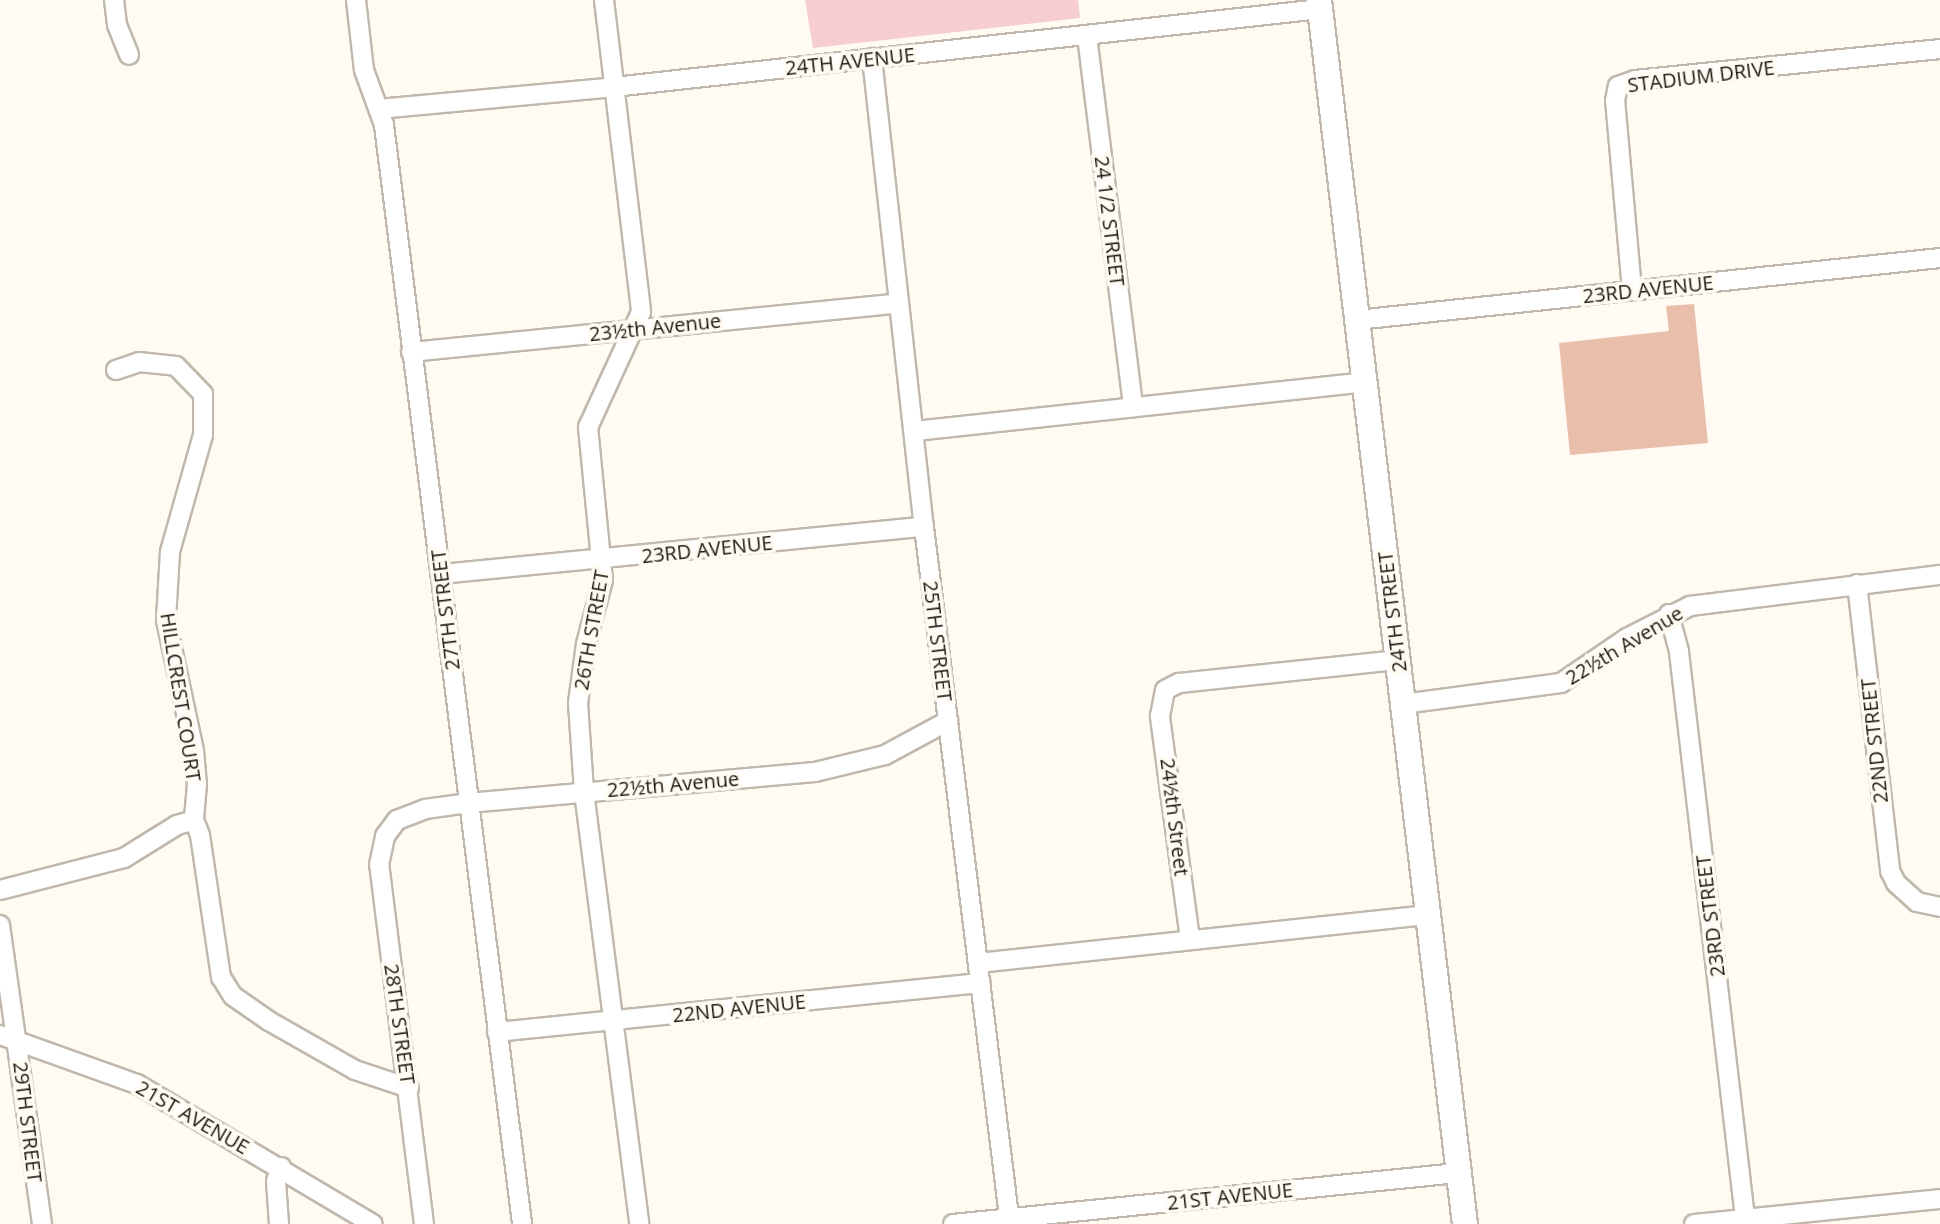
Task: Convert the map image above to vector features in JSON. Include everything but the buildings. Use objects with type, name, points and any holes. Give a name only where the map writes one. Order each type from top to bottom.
[{"type":"street","points":[[114,0],[117,25],[129,55]]},
{"type":"street","name":"27TH STREET","points":[[356,0],[364,70],[384,125],[522,1224]]},
{"type":"street","name":"26TH STREET","points":[[604,0],[642,299],[634,330],[588,427],[603,559],[601,592],[586,644],[578,703],[584,792],[639,1224]]},
{"type":"street","name":"24TH AVENUE","points":[[379,109],[1087,36],[1319,5]]},
{"type":"street","name":"24TH STREET","points":[[1319,5],[1465,1224]]},
{"type":"street","name":"24 1/2 STREET","points":[[1087,36],[1133,407]]},
{"type":"street","name":"STADIUM DRIVE","points":[[1632,290],[1615,101],[1618,86],[1635,80],[1940,49]]},
{"type":"street","name":"25TH STREET","points":[[872,58],[924,527],[1009,1221]]},
{"type":"street","name":"23RD AVENUE","points":[[1357,320],[1940,258]]},
{"type":"street","name":"23½th Avenue","points":[[411,352],[899,303]]},
{"type":"street","name":"HILLCREST COURT","points":[[116,370],[139,362],[176,366],[203,394],[203,435],[175,530],[166,597],[171,652],[194,751],[197,784],[194,820],[200,835],[221,977],[233,996],[355,1070],[409,1088]]},
{"type":"street","points":[[915,431],[1364,382]]},
{"type":"street","name":"23RD AVENUE","points":[[441,574],[924,527]]},
{"type":"street","name":"22½th Avenue","points":[[1403,704],[1561,683],[1669,614],[1710,602],[1940,575]]},
{"type":"street","name":"22ND STREET","points":[[1857,584],[1890,871],[1906,894],[1917,902],[1940,907]]},
{"type":"street","name":"23RD STREET","points":[[1669,614],[1679,652],[1758,1219]]},
{"type":"street","name":"24½th Street","points":[[1190,939],[1160,716],[1161,697],[1172,685],[1179,683],[1397,660]]},
{"type":"street","name":"22½th Avenue","points":[[393,826],[407,815],[425,809],[468,803],[815,772],[885,755],[948,721]]},
{"type":"street","points":[[0,890],[124,858],[177,825],[194,820]]},
{"type":"street","name":"28TH STREET","points":[[393,826],[385,836],[379,865],[424,1224]]},
{"type":"street","points":[[978,963],[1428,915]]},
{"type":"street","name":"29TH STREET","points":[[0,925],[9,1038],[42,1224]]},
{"type":"street","name":"22ND AVENUE","points":[[497,1032],[981,983]]},
{"type":"street","name":"21ST AVENUE","points":[[9,1038],[137,1084],[373,1224]]},
{"type":"street","points":[[279,1224],[275,1189],[281,1167]]},
{"type":"street","name":"21ST AVENUE","points":[[953,1224],[1009,1221],[1458,1173]]},
{"type":"street","points":[[1694,1224],[1940,1199]]},
{"type":"shaded area","points":[[805,0],[1078,0],[1080,18],[813,48]]}]
